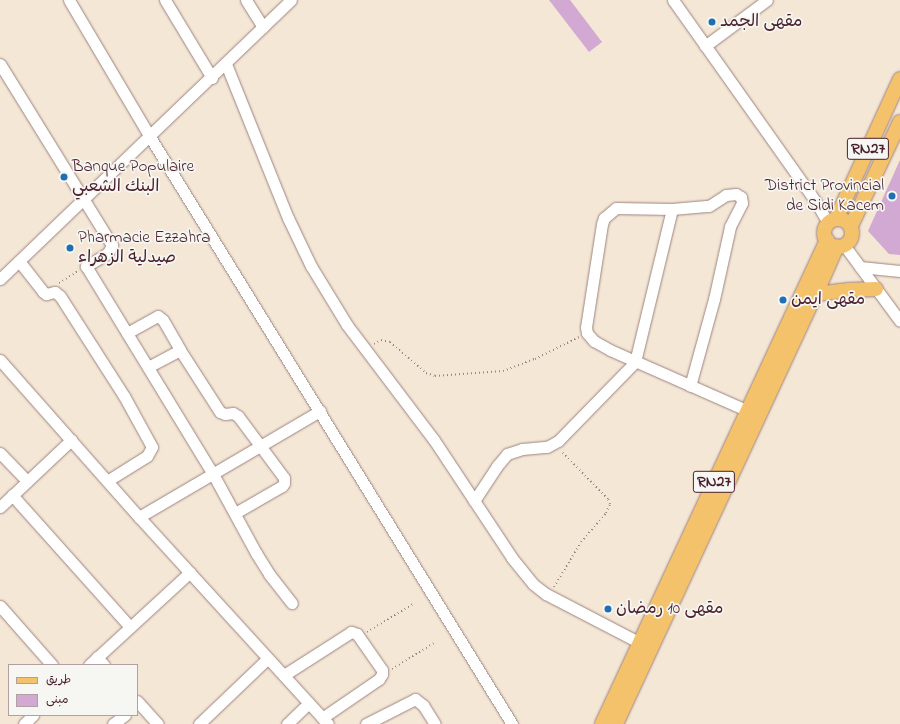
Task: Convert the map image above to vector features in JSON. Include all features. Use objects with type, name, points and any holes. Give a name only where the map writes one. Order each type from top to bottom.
[{"type":"main road","name":"RN27","points":[[836,244],[825,232],[832,221],[900,79]]},
{"type":"main road","name":"RN27","points":[[602,724],[645,644],[753,414],[836,244],[851,239],[851,226],[900,122]]},
{"type":"main road","points":[[832,221],[845,220],[851,226]]},
{"type":"main road","name":"RN27","points":[[753,414],[816,294],[836,244]]},
{"type":"main road","points":[[816,294],[849,290],[876,289]]},
{"type":"main road","name":"RN27","points":[[616,724],[645,644]]},
{"type":"street","points":[[69,0],[150,137],[512,724]]},
{"type":"street","points":[[165,0],[212,78]]},
{"type":"street","points":[[246,0],[263,27]]},
{"type":"street","points":[[0,279],[212,78],[291,0]]},
{"type":"street","points":[[673,0],[816,202],[832,221]]},
{"type":"street","points":[[705,46],[765,1]]},
{"type":"street","points":[[0,64],[112,245],[108,253],[86,266],[213,474],[269,574],[292,603]]},
{"type":"street","points":[[226,64],[299,244],[324,290],[365,349],[434,440],[524,574],[533,584],[561,603],[645,644]]},
{"type":"street","points":[[690,386],[714,299],[729,230],[741,206],[742,200],[739,195],[726,195],[709,206],[672,209],[616,208],[604,218],[599,239],[586,327],[587,333],[594,341],[635,362],[753,414]]},
{"type":"street","points":[[474,501],[497,466],[507,454],[554,444],[562,438],[635,362],[672,209]]},
{"type":"street","points":[[836,244],[860,267],[900,321]]},
{"type":"street","points":[[19,261],[43,292],[46,294],[53,292],[60,296],[124,396],[152,447],[147,456],[107,481]]},
{"type":"street","points":[[860,267],[900,270]]},
{"type":"street","points":[[127,333],[158,316],[163,320],[180,350],[220,412],[236,414],[284,478],[284,483],[282,486],[235,513]]},
{"type":"street","points":[[148,367],[180,350]]},
{"type":"street","points":[[0,360],[139,517],[325,721],[378,679],[382,674],[382,670],[359,637],[351,632],[284,675]]},
{"type":"street","points":[[139,517],[320,412]]},
{"type":"street","points":[[0,507],[71,440]]},
{"type":"street","points":[[0,453],[27,481]]},
{"type":"street","points":[[12,496],[130,627]]},
{"type":"street","points":[[97,662],[130,627],[190,572]]},
{"type":"street","points":[[0,606],[51,664]]},
{"type":"street","points":[[199,724],[268,658]]},
{"type":"street","points":[[366,724],[415,699],[423,705],[435,724]]},
{"type":"street","points":[[138,703],[158,724]]},
{"type":"street","points":[[287,724],[309,703]]},
{"type":"street","points":[[24,724],[32,716]]},
{"type":"street","points":[[113,724],[124,716]]},
{"type":"path","points":[[53,292],[59,283],[86,266]]},
{"type":"path","points":[[365,349],[381,340],[390,342],[426,373],[434,376],[450,373],[490,373],[518,366],[587,333]]},
{"type":"path","points":[[550,595],[581,542],[608,510],[610,504],[608,499],[554,444]]},
{"type":"path","points":[[359,637],[413,604]]},
{"type":"path","points":[[382,674],[434,643]]},
{"type":"building","points":[[549,0],[570,0],[602,42],[589,52]]},
{"type":"building","name":"District Provincial de Sidi Kacem","points":[[900,160],[900,255],[889,254],[868,231]]},
{"type":"place","name":"مقهى الجمد","points":[[712,22]]},
{"type":"place","name":"Banque Populaire البنك الشعبي","points":[[64,177]]},
{"type":"place","name":"District Provincial de Sidi Kacem","points":[[892,196]]},
{"type":"place","name":"Pharmacie Ezzahra صيدلية الزهراء","points":[[70,248]]},
{"type":"place","name":"مقهى ايمن","points":[[783,300]]},
{"type":"place","name":"مقهى 10 رمضان","points":[[608,609]]}]
